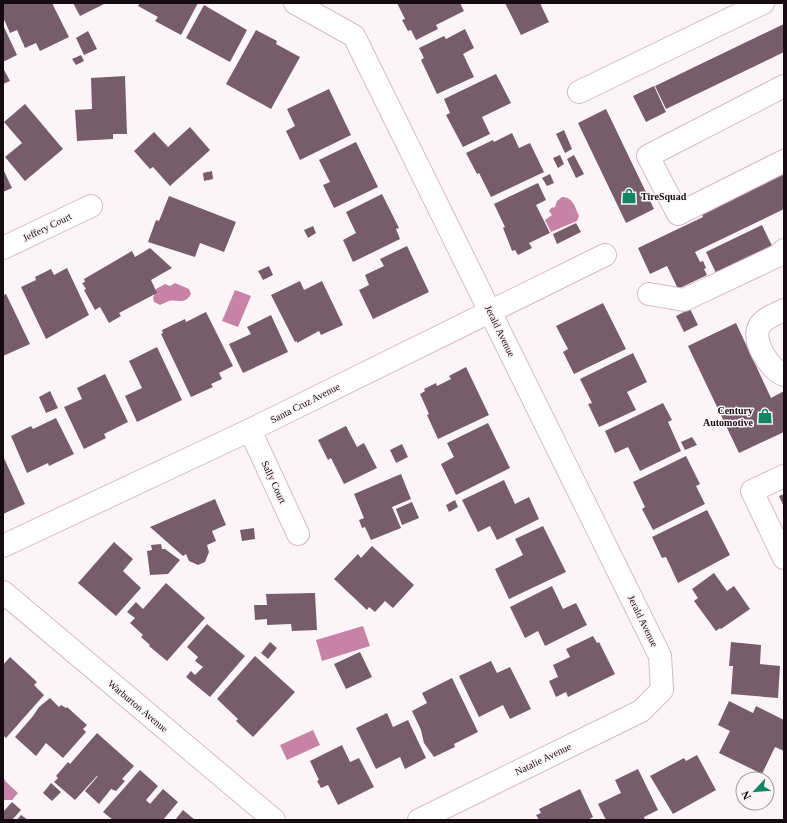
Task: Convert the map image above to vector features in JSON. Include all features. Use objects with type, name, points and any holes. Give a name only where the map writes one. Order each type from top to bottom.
[{"type":"street","name":"Jerald Avenue","points":[[295,3],[354,36],[660,656],[662,690]]},
{"type":"street","points":[[579,92],[763,3]]},
{"type":"street","points":[[784,86],[648,156],[678,214],[784,161]]},
{"type":"street","name":"Jeffery Court","points":[[3,248],[91,206]]},
{"type":"street","points":[[649,294],[684,300],[777,256],[784,250]]},
{"type":"street","name":"Santa Cruz Avenue","points":[[3,546],[250,430],[490,310],[605,255]]},
{"type":"street","points":[[784,310],[764,321],[759,327],[757,337],[768,362],[774,370],[784,375]]},
{"type":"street","name":"Sally Court","points":[[250,430],[298,534]]},
{"type":"street","points":[[784,476],[752,491],[784,558]]},
{"type":"street","name":"Warburton Avenue","points":[[3,592],[274,820]]},
{"type":"street","name":"Natalie Avenue","points":[[419,820],[641,711],[662,690]]},
{"type":"shaded area","points":[[562,197],[566,197],[571,201],[579,216],[577,221],[551,232],[545,220],[552,215],[549,211],[551,208],[555,207],[557,201]]},
{"type":"shaded area","points":[[175,283],[189,289],[191,294],[189,297],[184,301],[169,301],[160,305],[154,302],[153,298],[156,289],[165,284],[170,286]]},
{"type":"shaded area","points":[[235,290],[251,296],[238,327],[222,321]]},
{"type":"shaded area","points":[[363,626],[370,646],[322,661],[316,640]]},
{"type":"shaded area","points":[[313,730],[320,745],[287,760],[280,745]]},
{"type":"shaded area","points":[[3,777],[6,782],[18,793],[12,800],[3,800]]},
{"type":"building","points":[[52,3],[69,37],[40,51],[36,43],[25,48],[17,30],[10,33],[3,17],[3,4]]},
{"type":"building","points":[[73,3],[106,3],[80,16]]},
{"type":"building","points":[[140,3],[198,3],[181,35],[155,21],[158,17],[138,6]]},
{"type":"building","points":[[397,3],[460,3],[464,11],[436,25],[438,29],[416,40],[411,30],[408,31],[402,20],[405,19]]},
{"type":"building","points":[[505,3],[540,3],[549,22],[521,35]]},
{"type":"building","points":[[204,5],[247,30],[230,62],[186,38]]},
{"type":"building","points":[[784,24],[784,52],[666,109],[655,86]]},
{"type":"building","points":[[3,25],[17,55],[3,62]]},
{"type":"building","points":[[465,29],[474,48],[463,54],[474,77],[437,94],[421,60],[424,58],[419,48],[444,36],[446,39]]},
{"type":"building","points":[[256,30],[277,41],[276,44],[300,57],[271,109],[226,84]]},
{"type":"building","points":[[88,31],[97,49],[84,55],[76,38]]},
{"type":"building","points":[[81,55],[84,61],[76,65],[72,59]]},
{"type":"building","points":[[3,68],[10,81],[3,84]]},
{"type":"building","points":[[496,74],[511,103],[482,117],[490,134],[463,147],[446,115],[450,113],[444,99]]},
{"type":"building","points":[[125,76],[127,134],[113,134],[113,139],[77,141],[75,110],[92,109],[91,78]]},
{"type":"building","points":[[654,86],[666,112],[646,122],[633,96]]},
{"type":"building","points":[[329,89],[351,135],[300,160],[286,131],[295,126],[287,109]]},
{"type":"building","points":[[25,104],[63,149],[25,181],[5,157],[22,143],[4,122]]},
{"type":"building","points":[[606,109],[654,209],[626,223],[578,123]]},
{"type":"building","points":[[190,127],[210,150],[170,186],[153,167],[150,169],[134,151],[154,132],[168,147]]},
{"type":"building","points":[[564,130],[572,149],[565,153],[556,134]]},
{"type":"building","points":[[512,133],[519,148],[530,143],[544,172],[491,197],[479,173],[477,174],[466,153]]},
{"type":"building","points":[[356,142],[378,187],[334,208],[323,185],[330,182],[319,160]]},
{"type":"building","points":[[560,155],[564,164],[558,168],[553,158]]},
{"type":"building","points":[[574,155],[584,174],[576,178],[567,159]]},
{"type":"building","points":[[3,169],[12,188],[3,192]]},
{"type":"building","points":[[212,171],[213,179],[204,181],[203,173]]},
{"type":"building","points":[[550,174],[554,183],[547,186],[542,178]]},
{"type":"building","points":[[784,174],[784,209],[695,252],[700,262],[703,261],[706,268],[704,269],[707,275],[678,289],[667,266],[650,274],[638,248],[703,217],[702,214]]},
{"type":"building","points":[[538,183],[546,200],[536,205],[550,233],[529,243],[532,248],[518,255],[515,250],[512,251],[503,228],[505,227],[494,204]]},
{"type":"building","points":[[382,194],[399,228],[396,229],[400,239],[353,262],[343,240],[356,233],[346,212]]},
{"type":"building","points":[[169,196],[236,222],[224,252],[200,243],[195,257],[148,242],[156,220],[159,221]]},
{"type":"building","points":[[576,223],[581,232],[557,244],[553,234]]},
{"type":"building","points":[[762,225],[773,248],[717,275],[706,252]]},
{"type":"building","points":[[313,226],[316,233],[308,238],[304,230]]},
{"type":"building","points":[[407,246],[429,292],[373,319],[359,290],[369,285],[365,275],[384,266],[380,259]]},
{"type":"building","points":[[150,248],[172,268],[151,280],[157,293],[119,313],[121,316],[109,323],[100,307],[95,310],[84,290],[86,289],[82,283],[85,282],[84,279],[132,251],[135,257]]},
{"type":"building","points":[[269,266],[273,275],[263,280],[258,271]]},
{"type":"building","points":[[67,268],[89,315],[46,339],[21,287],[36,280],[35,277],[51,269],[54,275]]},
{"type":"building","points":[[300,281],[304,290],[322,281],[343,325],[321,335],[319,331],[297,343],[297,341],[295,342],[271,295]]},
{"type":"building","points":[[6,294],[30,344],[3,356],[3,295]]},
{"type":"building","points":[[603,303],[626,349],[574,374],[563,352],[568,349],[556,326]]},
{"type":"building","points":[[690,309],[698,325],[684,332],[676,316]]},
{"type":"building","points":[[206,312],[233,366],[219,373],[222,379],[211,384],[213,387],[191,397],[161,334],[163,333],[162,330],[185,319],[186,322]]},
{"type":"building","points":[[271,315],[288,352],[243,373],[229,344],[251,334],[247,327]]},
{"type":"building","points":[[736,323],[771,398],[784,391],[784,432],[739,453],[688,346]]},
{"type":"building","points":[[157,347],[182,400],[137,422],[125,396],[142,388],[129,361]]},
{"type":"building","points":[[633,353],[647,382],[627,392],[636,410],[599,427],[588,404],[592,403],[580,379]]},
{"type":"building","points":[[466,367],[489,415],[438,439],[427,415],[429,414],[420,394],[425,391],[424,389],[436,383],[437,386],[451,379],[449,376]]},
{"type":"building","points":[[105,374],[128,422],[104,434],[106,438],[84,449],[64,407],[82,399],[77,388]]},
{"type":"building","points":[[50,391],[58,408],[46,413],[39,397]]},
{"type":"building","points":[[663,403],[672,420],[668,422],[681,451],[640,471],[628,447],[615,453],[605,431]]},
{"type":"building","points":[[56,418],[74,454],[49,466],[48,463],[27,473],[11,436],[31,426],[33,429]]},
{"type":"building","points":[[488,423],[510,468],[456,495],[441,464],[454,457],[447,443]]},
{"type":"building","points":[[346,426],[357,447],[364,443],[377,468],[344,484],[331,458],[328,460],[318,440]]},
{"type":"building","points":[[692,437],[697,445],[685,450],[681,442]]},
{"type":"building","points":[[402,444],[408,457],[396,463],[390,450]]},
{"type":"building","points":[[3,456],[25,504],[3,514]]},
{"type":"building","points":[[686,456],[700,484],[696,486],[705,504],[653,530],[642,509],[645,507],[633,482]]},
{"type":"building","points":[[401,474],[411,499],[392,507],[401,528],[371,540],[365,527],[362,528],[359,520],[364,518],[354,494]]},
{"type":"building","points":[[504,480],[515,504],[529,497],[539,519],[497,540],[490,526],[478,532],[462,500]]},
{"type":"building","points":[[784,494],[784,507],[779,496]]},
{"type":"building","points":[[215,499],[226,525],[212,531],[216,541],[207,545],[209,552],[205,562],[198,565],[189,561],[186,554],[183,556],[150,527]]},
{"type":"building","points":[[455,500],[458,507],[449,512],[446,505]]},
{"type":"building","points":[[412,502],[419,518],[402,525],[396,509]]},
{"type":"building","points":[[707,510],[730,555],[678,583],[666,557],[662,558],[652,537]]},
{"type":"building","points":[[543,526],[566,572],[509,599],[495,569],[523,555],[515,539]]},
{"type":"building","points":[[254,528],[255,539],[242,541],[240,530]]},
{"type":"building","points":[[114,542],[133,559],[123,571],[141,588],[116,616],[78,583]]},
{"type":"building","points":[[161,544],[162,549],[165,549],[180,560],[168,574],[150,575],[147,551],[152,550],[151,545]]},
{"type":"building","points":[[372,546],[414,585],[393,608],[385,601],[375,612],[369,607],[367,610],[334,579],[358,554],[361,558]]},
{"type":"building","points":[[714,573],[727,591],[734,586],[750,609],[716,631],[694,601],[698,598],[692,589]]},
{"type":"building","points":[[166,583],[205,618],[167,661],[141,637],[143,635],[130,623],[135,618],[127,612],[136,602],[143,609]]},
{"type":"building","points":[[552,586],[563,609],[576,603],[587,625],[545,646],[538,631],[525,638],[510,607]]},
{"type":"building","points":[[315,593],[317,630],[292,631],[291,624],[267,625],[267,619],[255,620],[254,605],[267,605],[266,594]]},
{"type":"building","points":[[207,624],[245,656],[210,697],[186,677],[191,671],[195,675],[203,667],[195,661],[198,657],[187,647]]},
{"type":"building","points":[[593,636],[597,643],[599,642],[615,674],[568,697],[566,692],[556,697],[549,681],[558,677],[553,665],[570,657],[566,649]]},
{"type":"building","points":[[270,642],[277,648],[268,659],[261,653]]},
{"type":"building","points":[[731,642],[761,645],[760,664],[780,666],[778,698],[731,694],[733,666],[729,666]]},
{"type":"building","points":[[360,652],[372,677],[346,689],[334,664]]},
{"type":"building","points":[[255,656],[295,692],[253,737],[236,721],[238,719],[217,699]]},
{"type":"building","points":[[10,657],[37,682],[34,685],[44,695],[6,738],[3,735],[3,665]]},
{"type":"building","points":[[491,661],[497,673],[510,667],[531,709],[510,719],[503,705],[479,717],[459,676]]},
{"type":"building","points":[[452,678],[478,732],[454,744],[455,747],[434,757],[424,743],[421,730],[412,711],[427,703],[422,693]]},
{"type":"building","points":[[50,698],[59,707],[61,705],[66,708],[67,707],[87,725],[83,729],[86,732],[63,758],[46,743],[36,756],[15,737],[39,707]]},
{"type":"building","points":[[729,701],[753,713],[756,706],[784,720],[784,751],[775,747],[763,771],[756,771],[719,753],[730,731],[718,725]]},
{"type":"building","points":[[387,713],[393,727],[408,720],[426,758],[405,769],[400,757],[376,769],[356,728]]},
{"type":"building","points":[[97,733],[134,766],[122,779],[125,781],[116,791],[111,789],[99,804],[85,791],[98,776],[75,800],[54,782],[58,778],[56,776],[68,762],[70,764]]},
{"type":"building","points":[[342,745],[350,762],[359,758],[374,787],[338,805],[328,785],[321,788],[310,761]]},
{"type":"building","points":[[697,755],[716,790],[673,814],[650,776],[684,758],[686,761]]},
{"type":"building","points":[[638,769],[658,810],[644,817],[645,820],[606,820],[598,804],[621,793],[615,780]]},
{"type":"building","points":[[140,770],[158,786],[146,800],[150,804],[163,789],[178,802],[163,820],[113,820],[103,812]]},
{"type":"building","points":[[51,783],[61,792],[52,801],[43,793]]},
{"type":"building","points":[[580,789],[593,817],[588,820],[539,820],[536,815],[541,813],[539,809]]},
{"type":"building","points":[[12,802],[21,810],[12,820],[3,820],[3,812]]},
{"type":"building","points":[[183,810],[195,820],[175,820]]},
{"type":"building","points":[[21,815],[28,820],[17,820]]},
{"type":"place","name":"TireSquad","points":[[629,196]]},
{"type":"place","name":"Century Automotive","points":[[765,416]]}]
